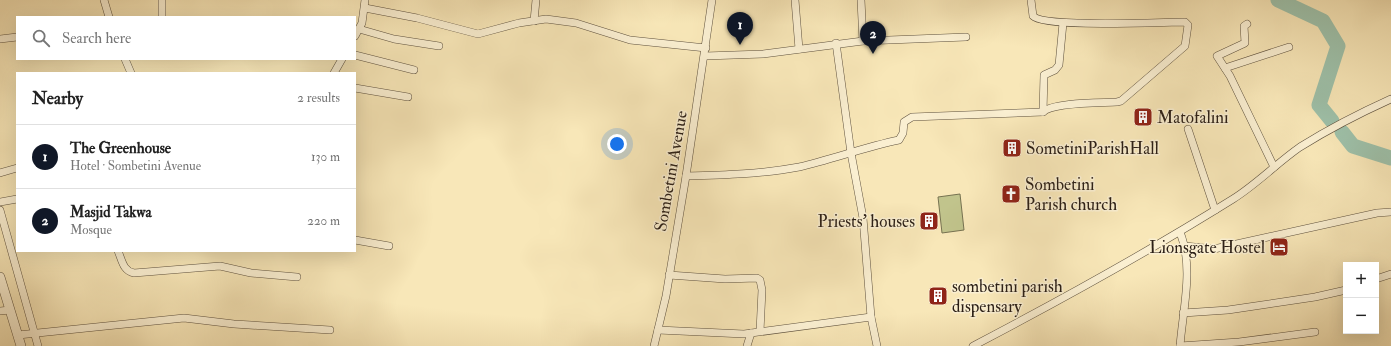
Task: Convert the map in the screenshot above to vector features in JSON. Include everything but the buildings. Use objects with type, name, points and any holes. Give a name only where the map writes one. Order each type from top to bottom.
[{"type":"street","points":[[104,0],[109,16]]},
{"type":"street","points":[[162,0],[162,16]]},
{"type":"street","points":[[534,21],[536,0]]},
{"type":"street","name":"Sombetini Avenue","points":[[654,346],[669,275],[686,176],[705,56],[712,0]]},
{"type":"street","points":[[795,0],[799,49]]},
{"type":"street","points":[[861,0],[863,41]]},
{"type":"street","points":[[686,176],[762,173],[799,167],[899,140],[903,133],[904,122],[912,117],[1043,112],[1046,109],[1063,105],[1121,101],[1183,48],[1188,25],[1186,22],[1064,23],[1043,21],[1034,18],[1031,0]]},
{"type":"street","points":[[439,46],[394,39],[358,27],[365,4],[481,34],[546,19],[576,23],[624,39],[650,44],[706,48]]},
{"type":"street","points":[[1043,112],[1044,76],[1055,70],[1059,65],[1064,23]]},
{"type":"street","points":[[1247,24],[1244,26],[1245,43],[1217,56],[1225,68],[1274,167]]},
{"type":"street","points":[[0,39],[16,37]]},
{"type":"street","points":[[705,56],[763,54],[836,43],[863,41],[966,37]]},
{"type":"street","points":[[836,43],[851,153],[865,234],[871,317],[877,346]]},
{"type":"street","points":[[1225,68],[1289,48]]},
{"type":"street","points":[[356,55],[414,70]]},
{"type":"street","points":[[125,60],[131,72]]},
{"type":"street","points":[[335,72],[341,60]]},
{"type":"street","points":[[356,88],[408,97]]},
{"type":"street","points":[[973,346],[1020,322],[1075,289],[1116,269],[1180,232],[1247,190],[1301,147],[1391,99]]},
{"type":"street","points":[[1188,129],[1215,210]]},
{"type":"street","points":[[0,173],[16,168]]},
{"type":"street","points":[[0,202],[16,199]]},
{"type":"street","points":[[0,210],[38,346]]},
{"type":"street","points":[[1186,246],[1214,249],[1377,213],[1391,212]]},
{"type":"street","points":[[1180,232],[1186,246],[1188,268],[1180,346],[1239,342],[1315,332]]},
{"type":"street","points":[[356,240],[390,246]]},
{"type":"street","points":[[118,252],[128,272],[220,266],[252,272],[297,277]]},
{"type":"street","points":[[1379,278],[1391,274]]},
{"type":"street","points":[[669,275],[725,279],[757,278],[760,280],[762,290],[760,331]]},
{"type":"street","points":[[0,277],[21,346]]},
{"type":"street","points":[[1183,313],[1242,308],[1315,297],[1343,291]]},
{"type":"street","points":[[0,311],[10,310]]},
{"type":"street","points":[[658,330],[751,333],[871,317]]},
{"type":"street","points":[[18,335],[35,332],[184,318],[226,323],[330,330]]},
{"type":"street","points":[[747,346],[751,333]]},
{"type":"green space","points":[[960,194],[964,230],[942,233],[938,197]]},
{"type":"waterway","points":[[1278,0],[1323,21],[1338,46],[1319,105],[1332,121]]},
{"type":"waterway","points":[[1342,132],[1353,146],[1391,158]]},
{"type":"place","name":"The Greenhouse","points":[[740,45]]},
{"type":"place","name":"Masjid Takwa","points":[[873,54]]},
{"type":"place","name":"Matofalini","points":[[1143,117]]},
{"type":"place","name":"SometiniParishHall","points":[[1012,148]]},
{"type":"place","name":"Sombetini Parish church","points":[[1011,194]]},
{"type":"place","name":"Priests' houses","points":[[929,221]]},
{"type":"place","name":"Lionsgate Hostel","points":[[1279,247]]},
{"type":"place","name":"sombetini parish dispensary","points":[[938,296]]}]
